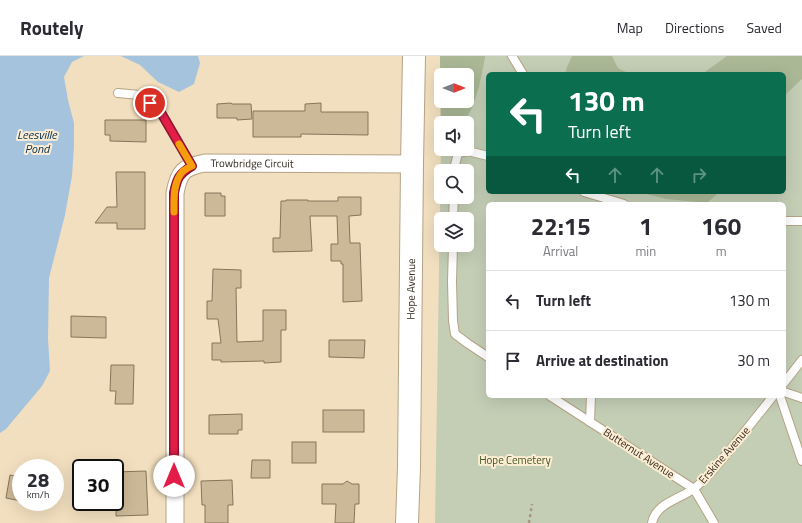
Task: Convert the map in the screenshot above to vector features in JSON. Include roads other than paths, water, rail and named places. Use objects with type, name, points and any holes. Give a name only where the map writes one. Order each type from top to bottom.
[{"type":"main road","name":"Hope Avenue","points":[[407,523],[410,459],[414,56]]},
{"type":"street","name":"Trowbridge Circuit","points":[[192,166],[205,163],[412,164]]},
{"type":"street","points":[[174,523],[174,193],[177,181],[184,171],[192,166]]},
{"type":"lane","points":[[512,56],[521,72]]},
{"type":"lane","points":[[118,93],[140,95],[160,111],[192,166]]},
{"type":"lane","points":[[455,164],[458,153],[468,151],[486,156]]},
{"type":"lane","points":[[591,194],[617,202]]},
{"type":"lane","points":[[786,221],[802,221]]},
{"type":"lane","points":[[453,252],[453,322],[456,334],[486,355]]},
{"type":"lane","points":[[786,380],[802,360]]},
{"type":"lane","points":[[786,393],[802,398]]},
{"type":"lane","name":"Butternut Avenue","points":[[553,398],[694,489],[714,523]]},
{"type":"lane","points":[[590,422],[591,398]]},
{"type":"lane","name":"Erskine Avenue","points":[[652,523],[652,520],[659,509],[694,489],[708,477],[771,398]]},
{"type":"lane","points":[[781,398],[802,461]]},
{"type":"water","name":"Leesville Pond","points":[[0,56],[84,56],[72,62],[64,77],[74,123],[74,146],[72,176],[65,215],[49,278],[48,339],[50,371],[42,386],[6,429],[0,433]]},
{"type":"water","points":[[121,56],[198,56],[200,63],[194,84],[179,92],[158,82],[140,65]]},
{"type":"park label","name":"Hope Cemetery","points":[[515,460]]}]
